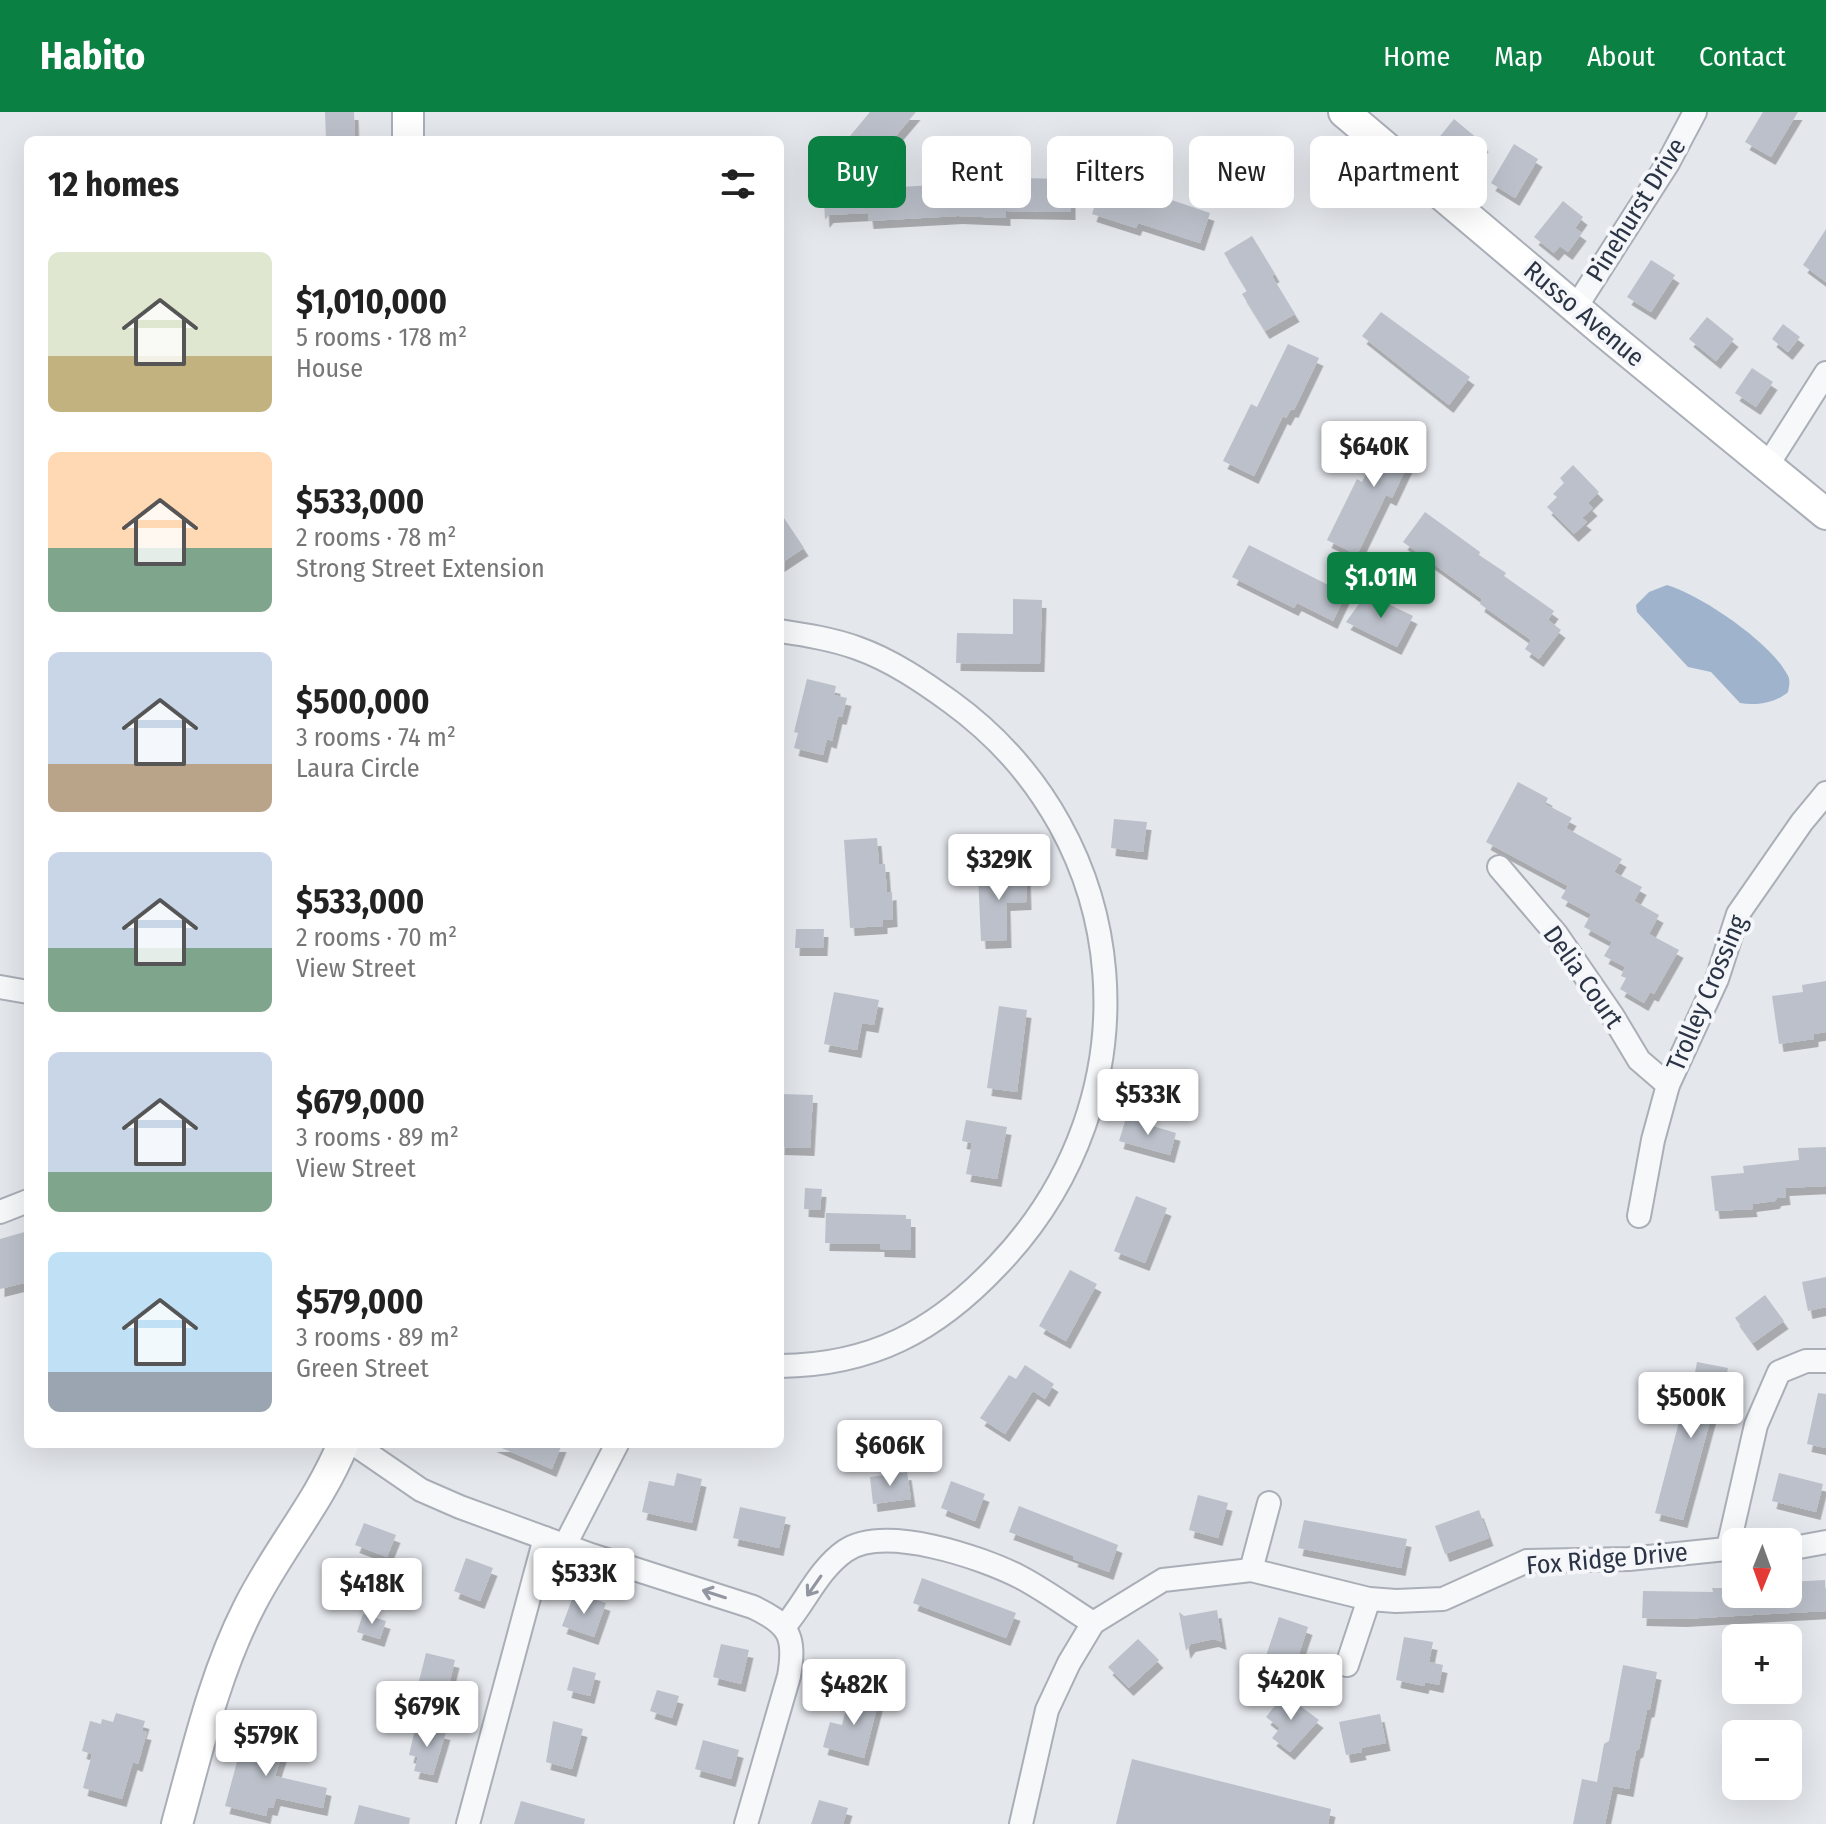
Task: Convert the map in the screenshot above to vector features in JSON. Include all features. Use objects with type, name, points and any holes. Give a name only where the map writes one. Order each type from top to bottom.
[{"type":"street","points":[[408,112],[408,136]]},
{"type":"street","name":"Russo Avenue","points":[[1344,112],[1826,514]]},
{"type":"street","name":"Pinehurst Drive","points":[[1576,307],[1668,163],[1695,112]]},
{"type":"street","points":[[1767,466],[1826,373]]},
{"type":"street","points":[[784,632],[858,648],[896,666],[971,717],[1021,768],[1047,800],[1068,839],[1086,883],[1101,945],[1106,995],[1104,1039],[1097,1084],[1077,1145],[1041,1215],[1014,1249],[965,1298],[906,1338],[866,1355],[829,1363],[784,1366]]},
{"type":"street","name":"Trolley Crossing","points":[[1639,1216],[1653,1140],[1668,1085],[1717,979],[1738,914],[1826,793]]},
{"type":"street","name":"Delia Court","points":[[1499,867],[1557,935],[1639,1060],[1668,1085]]},
{"type":"street","points":[[0,987],[24,991]]},
{"type":"street","points":[[0,1212],[24,1203]]},
{"type":"street","points":[[1736,1528],[1756,1425],[1772,1384],[1779,1372],[1806,1361],[1826,1361]]},
{"type":"street","points":[[177,1824],[218,1681],[241,1622],[267,1572],[323,1486],[341,1448]]},
{"type":"street","points":[[360,1448],[421,1490],[460,1507],[555,1542],[753,1607],[774,1617],[790,1637],[793,1652],[789,1676],[746,1824]]},
{"type":"street","points":[[468,1824],[555,1542],[614,1448]]},
{"type":"street","points":[[1251,1570],[1269,1503]]},
{"type":"street","points":[[784,1627],[830,1563],[848,1549],[865,1542],[906,1541],[945,1550],[1019,1577],[1093,1623]]},
{"type":"street","points":[[1802,1546],[1826,1542]]},
{"type":"street","name":"Fox Ridge Drive","points":[[1021,1824],[1047,1710],[1069,1663],[1093,1623],[1163,1580],[1251,1570],[1369,1599],[1443,1599],[1527,1561],[1629,1559],[1722,1549]]},
{"type":"street","points":[[1347,1665],[1369,1599]]},
{"type":"water","points":[[1667,585],[1698,599],[1751,634],[1787,674],[1788,692],[1765,703],[1740,703],[1711,672],[1688,667],[1637,612],[1636,605],[1649,592]]},
{"type":"building","points":[[325,112],[354,112],[355,136],[326,136]]},
{"type":"building","points":[[870,112],[916,112],[896,136],[850,136]]},
{"type":"building","points":[[1763,112],[1798,112],[1771,157],[1745,142]]},
{"type":"building","points":[[1454,119],[1474,136],[1440,136]]},
{"type":"building","points":[[1514,144],[1538,159],[1515,198],[1491,183]]},
{"type":"building","points":[[1031,178],[1047,179],[1047,208],[1071,208],[1071,212],[1006,211],[1006,218],[958,216],[869,221],[868,213],[829,215],[825,220],[824,208],[906,208],[906,187],[922,186],[922,208],[1031,208]]},
{"type":"building","points":[[1173,200],[1210,213],[1200,243],[1138,223],[1136,228],[1092,214],[1094,208],[1173,208]]},
{"type":"building","points":[[1563,201],[1583,217],[1575,228],[1582,233],[1568,252],[1560,246],[1554,253],[1534,237]]},
{"type":"building","points":[[1826,229],[1826,282],[1803,265]]},
{"type":"building","points":[[1252,236],[1295,314],[1265,331],[1242,294],[1247,291],[1224,253]]},
{"type":"building","points":[[1651,260],[1675,275],[1651,312],[1627,297]]},
{"type":"building","points":[[1381,312],[1470,377],[1449,405],[1362,336]]},
{"type":"building","points":[[1707,317],[1734,339],[1716,361],[1689,339]]},
{"type":"building","points":[[1783,324],[1800,337],[1788,352],[1772,339]]},
{"type":"building","points":[[1288,344],[1319,358],[1294,410],[1291,409],[1286,418],[1283,416],[1254,476],[1223,461],[1251,404],[1257,407]]},
{"type":"building","points":[[1752,368],[1773,382],[1756,407],[1735,393]]},
{"type":"building","points":[[1391,423],[1421,437],[1392,498],[1386,495],[1357,555],[1327,540],[1357,479],[1362,482]]},
{"type":"building","points":[[1573,465],[1599,492],[1588,503],[1593,508],[1582,518],[1587,522],[1574,534],[1547,507],[1557,497],[1553,494],[1564,483],[1560,478]]},
{"type":"building","points":[[1425,512],[1506,573],[1504,576],[1554,611],[1548,620],[1561,630],[1539,659],[1525,649],[1531,640],[1480,604],[1482,599],[1403,542]]},
{"type":"building","points":[[784,518],[804,548],[784,561]]},
{"type":"building","points":[[1249,545],[1346,594],[1333,621],[1297,603],[1294,608],[1232,577]]},
{"type":"building","points":[[1370,595],[1413,616],[1397,647],[1346,622],[1361,601],[1366,604]]},
{"type":"building","points":[[1013,599],[1042,600],[1040,664],[956,663],[957,633],[1013,634]]},
{"type":"building","points":[[807,679],[836,686],[834,695],[847,698],[842,717],[838,716],[832,741],[827,739],[823,755],[794,748],[798,733],[794,732]]},
{"type":"building","points":[[1518,782],[1548,798],[1545,804],[1572,818],[1566,828],[1622,859],[1614,872],[1642,887],[1634,901],[1659,915],[1649,934],[1679,950],[1654,994],[1650,992],[1644,1003],[1620,989],[1626,978],[1621,976],[1625,967],[1604,956],[1612,942],[1584,927],[1591,914],[1561,898],[1568,886],[1486,842]]},
{"type":"building","points":[[1114,819],[1147,822],[1143,852],[1111,848]]},
{"type":"building","points":[[877,838],[879,864],[885,864],[887,893],[892,892],[893,919],[883,920],[883,926],[850,928],[844,840]]},
{"type":"building","points":[[1026,873],[1027,902],[1006,903],[1007,940],[981,941],[978,875]]},
{"type":"building","points":[[796,929],[824,929],[823,948],[795,948]]},
{"type":"building","points":[[1826,981],[1826,1032],[1814,1034],[1814,1039],[1779,1044],[1772,996],[1803,992],[1802,985]]},
{"type":"building","points":[[834,992],[879,1000],[874,1025],[862,1023],[857,1050],[824,1044]]},
{"type":"building","points":[[999,1006],[1027,1010],[1017,1092],[987,1088]]},
{"type":"building","points":[[784,1094],[813,1095],[810,1148],[784,1147]]},
{"type":"building","points":[[1126,1118],[1176,1133],[1170,1155],[1119,1141]]},
{"type":"building","points":[[966,1120],[1007,1127],[997,1179],[966,1174],[972,1143],[962,1141]]},
{"type":"building","points":[[1826,1147],[1826,1186],[1785,1188],[1786,1197],[1752,1204],[1753,1209],[1715,1211],[1711,1176],[1744,1173],[1743,1166],[1799,1160],[1798,1148]]},
{"type":"building","points":[[805,1188],[822,1189],[820,1210],[804,1209]]},
{"type":"building","points":[[1136,1196],[1167,1208],[1145,1263],[1114,1251]]},
{"type":"building","points":[[826,1213],[906,1215],[906,1219],[911,1219],[911,1250],[880,1249],[880,1244],[825,1243]]},
{"type":"building","points":[[24,1232],[24,1283],[0,1289],[0,1239]]},
{"type":"building","points":[[1070,1270],[1097,1284],[1066,1341],[1039,1326]]},
{"type":"building","points":[[1826,1277],[1826,1307],[1808,1311],[1802,1282]]},
{"type":"building","points":[[1765,1295],[1784,1321],[1753,1343],[1735,1318]]},
{"type":"building","points":[[1697,1362],[1728,1368],[1720,1404],[1715,1403],[1683,1520],[1655,1513],[1680,1418],[1686,1419]]},
{"type":"building","points":[[1025,1365],[1054,1384],[1045,1399],[1033,1391],[1005,1434],[980,1418],[1009,1375],[1016,1379]]},
{"type":"building","points":[[1818,1393],[1826,1394],[1826,1448],[1807,1444]]},
{"type":"building","points":[[502,1448],[560,1448],[552,1469]]},
{"type":"building","points":[[907,1472],[911,1499],[873,1504],[870,1477]]},
{"type":"building","points":[[677,1473],[702,1479],[692,1523],[642,1512],[649,1481],[674,1486]]},
{"type":"building","points":[[1779,1473],[1823,1484],[1816,1512],[1772,1501]]},
{"type":"building","points":[[951,1481],[985,1494],[975,1521],[941,1508]]},
{"type":"building","points":[[1198,1495],[1228,1503],[1218,1538],[1189,1530]]},
{"type":"building","points":[[1019,1506],[1118,1545],[1109,1572],[1009,1532]]},
{"type":"building","points":[[740,1507],[786,1517],[779,1548],[733,1538]]},
{"type":"building","points":[[1479,1510],[1489,1538],[1445,1554],[1435,1526]]},
{"type":"building","points":[[1304,1520],[1407,1539],[1401,1568],[1298,1548]]},
{"type":"building","points":[[364,1523],[396,1535],[387,1557],[355,1545]]},
{"type":"building","points":[[466,1558],[493,1568],[480,1601],[454,1591]]},
{"type":"building","points":[[922,1578],[1016,1613],[1006,1638],[913,1603]]},
{"type":"building","points":[[1825,1580],[1826,1611],[1682,1619],[1642,1618],[1643,1591],[1713,1592],[1712,1588],[1722,1588],[1722,1608],[1802,1608],[1802,1581]]},
{"type":"building","points":[[573,1597],[587,1602],[589,1597],[606,1603],[594,1637],[562,1626]]},
{"type":"building","points":[[1217,1610],[1222,1642],[1214,1639],[1191,1644],[1186,1651],[1179,1612],[1184,1616]]},
{"type":"building","points":[[363,1614],[386,1621],[380,1639],[357,1632]]},
{"type":"building","points":[[1279,1617],[1308,1627],[1295,1666],[1266,1656]]},
{"type":"building","points":[[1404,1637],[1433,1642],[1429,1662],[1443,1665],[1439,1685],[1425,1682],[1424,1686],[1396,1680]]},
{"type":"building","points":[[1138,1639],[1159,1660],[1129,1688],[1108,1667]]},
{"type":"building","points":[[721,1644],[749,1650],[741,1684],[713,1677]]},
{"type":"building","points":[[426,1653],[455,1660],[450,1681],[444,1680],[440,1695],[417,1689]]},
{"type":"building","points":[[1623,1665],[1657,1672],[1629,1789],[1613,1786],[1605,1824],[1573,1824],[1582,1779],[1597,1782],[1604,1744],[1609,1741]]},
{"type":"building","points":[[573,1667],[596,1673],[590,1696],[567,1690]]},
{"type":"building","points":[[657,1690],[679,1696],[672,1718],[650,1711]]},
{"type":"building","points":[[858,1690],[880,1696],[864,1758],[823,1747],[830,1722],[842,1725],[847,1705],[854,1707]]},
{"type":"building","points":[[1284,1694],[1319,1720],[1290,1752],[1272,1738],[1280,1728],[1266,1717]]},
{"type":"building","points":[[116,1713],[145,1721],[142,1731],[147,1732],[138,1764],[133,1762],[122,1799],[83,1788],[92,1754],[82,1751],[90,1721],[101,1724],[102,1719],[113,1722]]},
{"type":"building","points":[[1380,1714],[1386,1743],[1346,1755],[1339,1722]]},
{"type":"building","points":[[553,1721],[583,1729],[572,1769],[546,1762]]},
{"type":"building","points":[[416,1725],[446,1732],[433,1775],[414,1771],[418,1757],[409,1755]]},
{"type":"building","points":[[246,1729],[286,1742],[275,1776],[327,1788],[323,1808],[276,1798],[273,1808],[268,1807],[266,1816],[225,1806]]},
{"type":"building","points":[[703,1740],[739,1750],[731,1779],[695,1769]]},
{"type":"building","points":[[1132,1759],[1331,1809],[1328,1824],[1116,1824]]},
{"type":"building","points":[[819,1800],[848,1808],[843,1824],[811,1824]]},
{"type":"building","points":[[521,1801],[585,1819],[584,1824],[514,1824]]},
{"type":"building","points":[[359,1805],[410,1818],[409,1824],[354,1824]]}]
